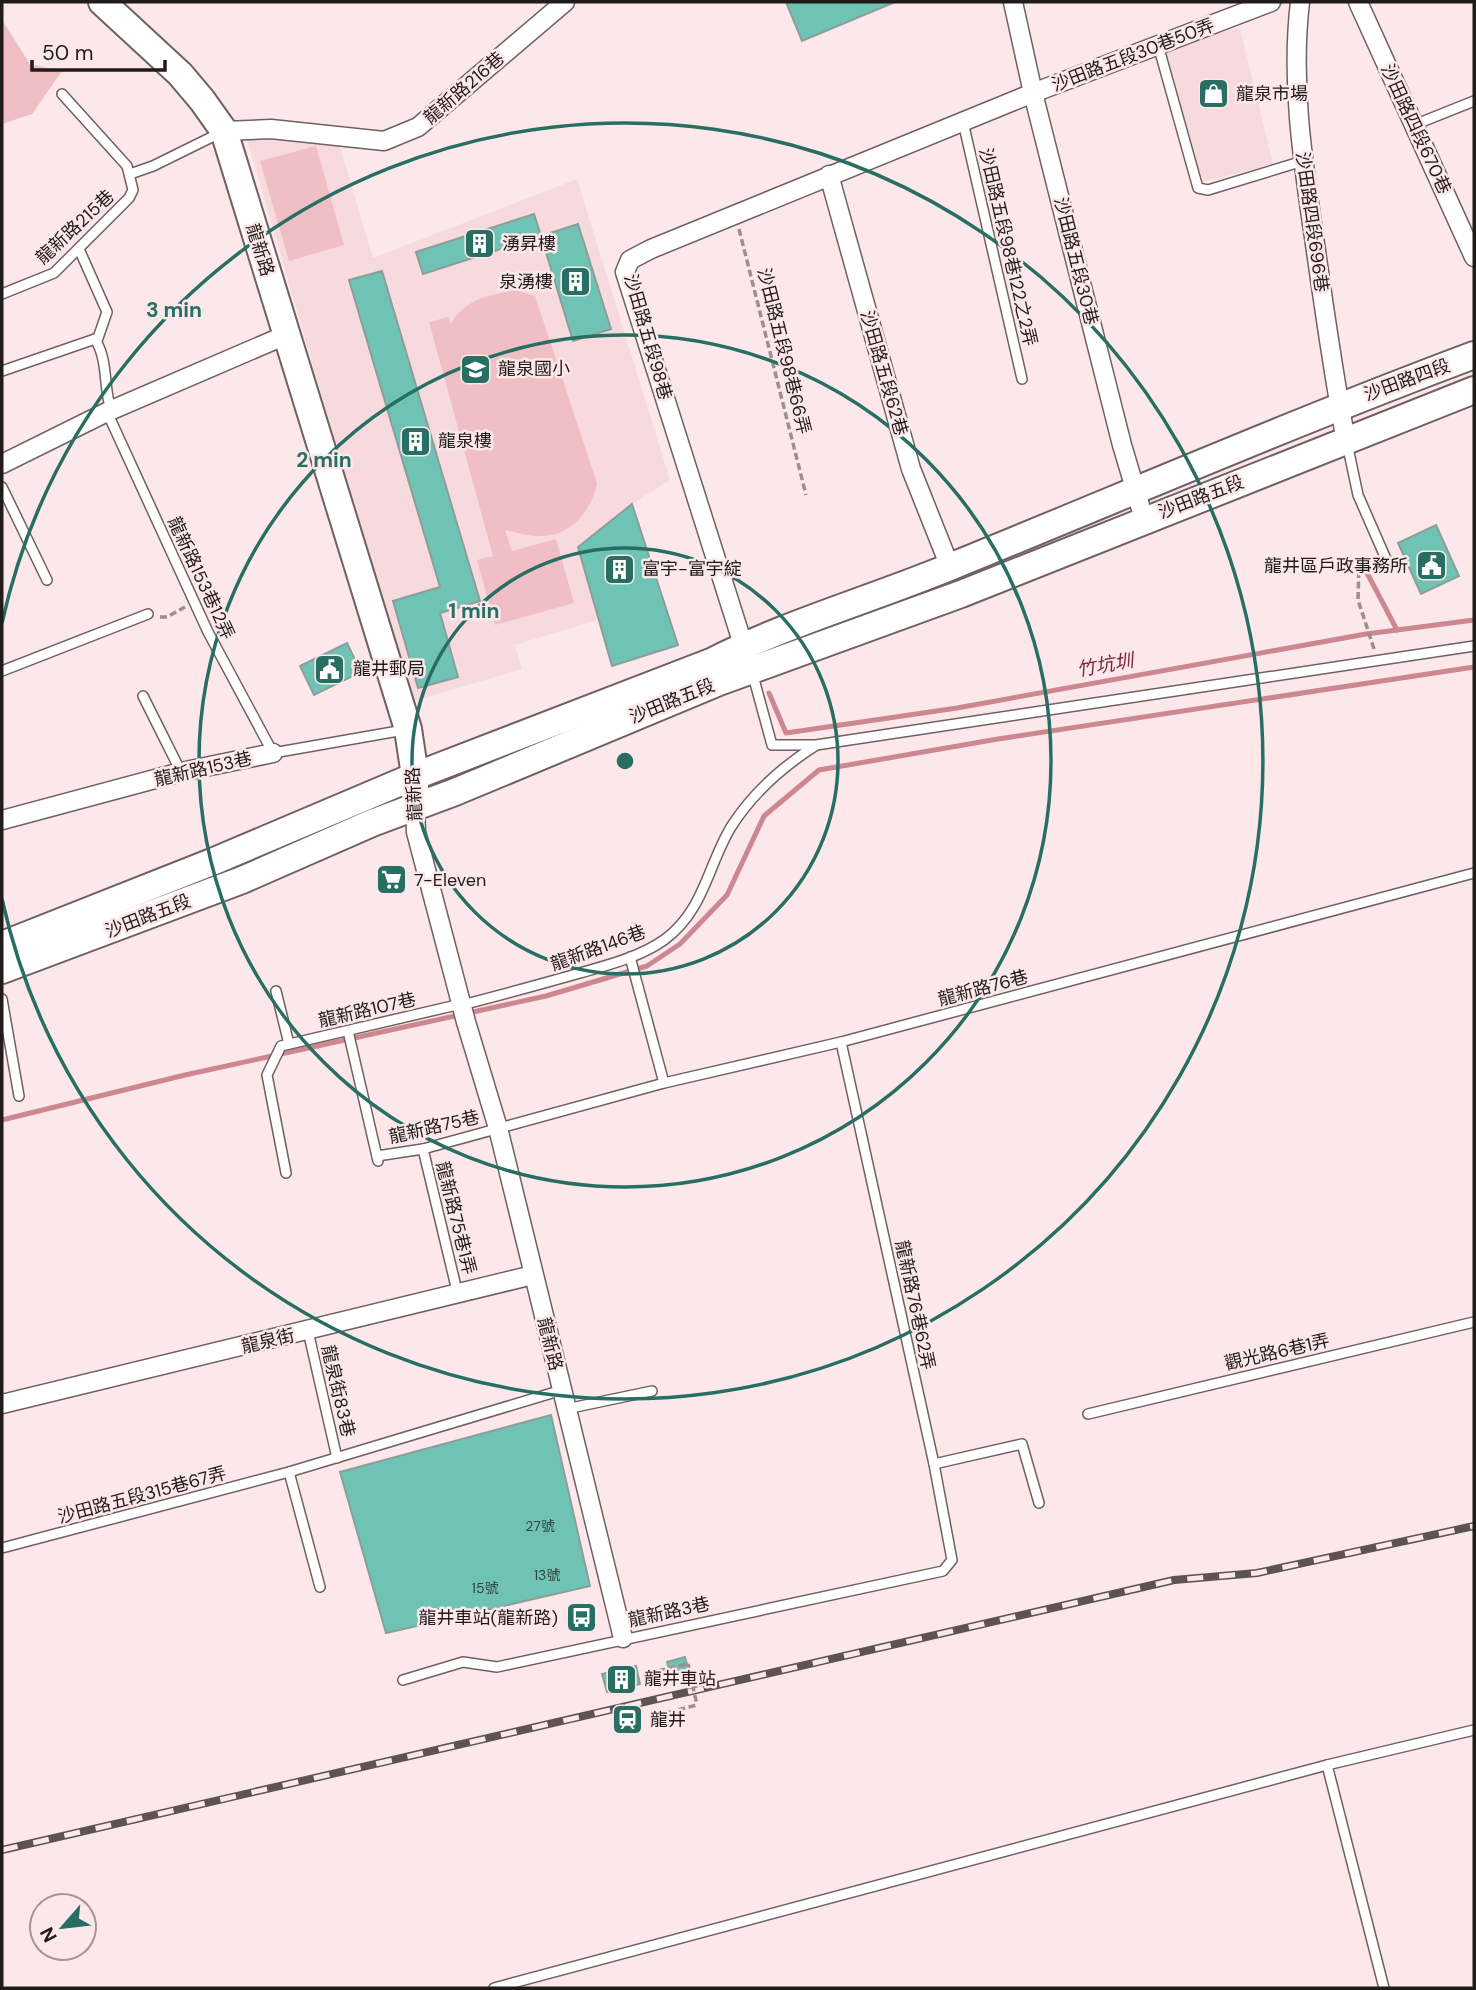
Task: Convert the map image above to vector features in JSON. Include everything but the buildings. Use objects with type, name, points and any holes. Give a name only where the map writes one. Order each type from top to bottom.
[{"type":"street","name":"龍新路","points":[[102,2],[180,74],[224,131],[338,495],[383,656],[408,729],[415,776],[416,832],[463,1011],[498,1128],[623,1638]]},
{"type":"street","name":"沙田路五段30巷","points":[[1013,2],[1033,93],[1144,519]]},
{"type":"street","name":"沙田路五段30巷50弄","points":[[1033,93],[1271,2]]},
{"type":"street","name":"沙田路四段696巷","points":[[1300,2],[1295,72],[1303,161],[1346,441]]},
{"type":"street","name":"沙田路四段670巷","points":[[1358,2],[1474,257]]},
{"type":"street","name":"龍新路216巷","points":[[224,131],[271,129],[384,141],[418,127],[559,4]]},
{"type":"street","name":"沙田路五段98巷","points":[[751,671],[625,272],[629,260],[1033,93]]},
{"type":"street","name":"沙田路五段62巷","points":[[829,176],[911,469],[950,567]]},
{"type":"street","points":[[2,464],[109,411],[286,335]]},
{"type":"street","name":"沙田路四段","points":[[1339,405],[1474,355]]},
{"type":"street","points":[[1438,369],[1463,394]]},
{"type":"street","name":"沙田路四段","points":[[1346,441],[1463,394]]},
{"type":"street","name":"沙田路五段","points":[[2,945],[212,862],[415,776],[711,662],[744,645],[950,567],[1339,405]]},
{"type":"street","name":"沙田路五段","points":[[2,970],[242,880],[719,682],[961,594],[1144,519],[1346,441]]},
{"type":"street","name":"龍新路153巷","points":[[2,820],[181,772],[273,753]]},
{"type":"street","name":"龍泉街","points":[[2,1404],[533,1275]]},
{"type":"lane","points":[[1158,45],[1198,188],[1208,190],[1303,161]]},
{"type":"lane","points":[[62,94],[127,166],[130,174],[153,166],[224,131]]},
{"type":"lane","points":[[1414,125],[1474,102]]},
{"type":"lane","name":"沙田路五段98巷122之2弄","points":[[963,121],[1022,379]]},
{"type":"lane","name":"龍新路215巷","points":[[2,294],[54,273],[129,198],[133,190],[130,174]]},
{"type":"lane","points":[[2,371],[98,338],[107,312],[79,248]]},
{"type":"lane","name":"龍新路153巷12弄","points":[[95,339],[105,363],[109,411],[194,602],[273,753]]},
{"type":"lane","points":[[1346,441],[1358,495],[1386,559]]},
{"type":"lane","points":[[2,487],[47,580]]},
{"type":"lane","points":[[2,671],[148,614]]},
{"type":"lane","points":[[751,671],[772,745],[816,745],[1474,646]]},
{"type":"lane","points":[[143,696],[181,772]]},
{"type":"lane","name":"龍新路153巷","points":[[273,753],[408,729]]},
{"type":"lane","name":"龍新路146巷","points":[[463,1011],[631,959],[664,940],[684,921],[707,884],[731,828],[749,804],[781,770],[816,745]]},
{"type":"lane","name":"龍新路76巷","points":[[498,1128],[664,1083],[841,1042],[1474,873]]},
{"type":"lane","points":[[631,959],[664,1083]]},
{"type":"lane","points":[[276,991],[285,1045],[267,1075],[286,1173]]},
{"type":"lane","points":[[2,999],[19,1096]]},
{"type":"lane","name":"龍新路107巷","points":[[285,1045],[463,1011]]},
{"type":"lane","name":"龍新路75巷","points":[[348,1031],[377,1159],[498,1128]]},
{"type":"lane","name":"龍新路76巷62弄","points":[[841,1042],[934,1464],[952,1560],[943,1571]]},
{"type":"lane","name":"龍新路75巷1弄","points":[[423,1149],[458,1295]]},
{"type":"lane","name":"觀光路6巷1弄","points":[[1088,1414],[1474,1322]]},
{"type":"lane","name":"龍泉街83巷","points":[[308,1331],[337,1458]]},
{"type":"lane","name":"沙田路五段315巷67弄","points":[[2,1548],[289,1472],[562,1390]]},
{"type":"lane","points":[[566,1409],[652,1391]]},
{"type":"lane","points":[[934,1464],[1022,1444],[1039,1503]]},
{"type":"lane","points":[[289,1472],[320,1587]]},
{"type":"lane","name":"龍新路3巷","points":[[403,1680],[463,1662],[497,1667],[943,1571]]},
{"type":"lane","points":[[494,1988],[1327,1765],[1474,1730]]},
{"type":"lane","points":[[1327,1765],[1384,1988]]},
{"type":"path","name":"沙田路五段98巷66弄","points":[[735,214],[806,495]]},
{"type":"path","points":[[1372,643],[1358,600],[1359,565],[1364,561],[1379,564],[1386,559]]},
{"type":"path","points":[[148,614],[167,617],[194,602]]},
{"type":"path","points":[[648,1674],[688,1664],[697,1706],[658,1715]]},
{"type":"shaded area","points":[[2,20],[30,64],[62,71],[32,114],[2,124]]},
{"type":"shaded area","name":"龍泉市場","points":[[1240,28],[1273,164],[1195,184],[1158,45]]},
{"type":"shaded area","name":"龍泉國小","points":[[244,129],[336,134],[373,258],[577,179],[670,480],[626,508],[578,546],[597,620],[515,645],[522,669],[411,702]]},
{"type":"shaded area","points":[[316,146],[344,245],[289,261],[260,161]]},
{"type":"shaded area","points":[[515,290],[535,296],[597,483],[584,513],[577,522],[559,533],[537,536],[505,530],[512,551],[556,539],[574,603],[495,625],[477,560],[493,556],[429,322],[449,317],[451,324],[470,304],[487,296]]},
{"type":"waterway","points":[[1366,571],[1397,630]]},
{"type":"waterway","name":"竹坑圳","points":[[769,693],[786,733],[957,708],[1366,634],[1474,620]]},
{"type":"waterway","points":[[2,1120],[185,1075],[546,996],[647,966],[680,944],[727,895],[764,816],[819,770],[998,739],[1474,667]]},
{"type":"railway","points":[[2,1850],[1174,1580],[1257,1573],[1474,1526]]},
{"type":"place","name":"龍泉市場","points":[[1213,94]]},
{"type":"place","name":"湧昇樓","points":[[479,244]]},
{"type":"place","name":"泉湧樓","points":[[576,282]]},
{"type":"place","name":"龍泉國小","points":[[475,369]]},
{"type":"place","name":"龍泉樓","points":[[415,441]]},
{"type":"place","name":"龍井區戶政事務所","points":[[1431,566]]},
{"type":"place","name":"富宇-富宇綻","points":[[619,569]]},
{"type":"place","name":"龍井郵局","points":[[330,669]]},
{"type":"place","name":"7-Eleven","points":[[391,880]]},
{"type":"place","name":"龍井車站(龍新路)","points":[[581,1618]]},
{"type":"place","name":"龍井車站","points":[[621,1679]]},
{"type":"place","name":"龍井","points":[[627,1720]]}]
